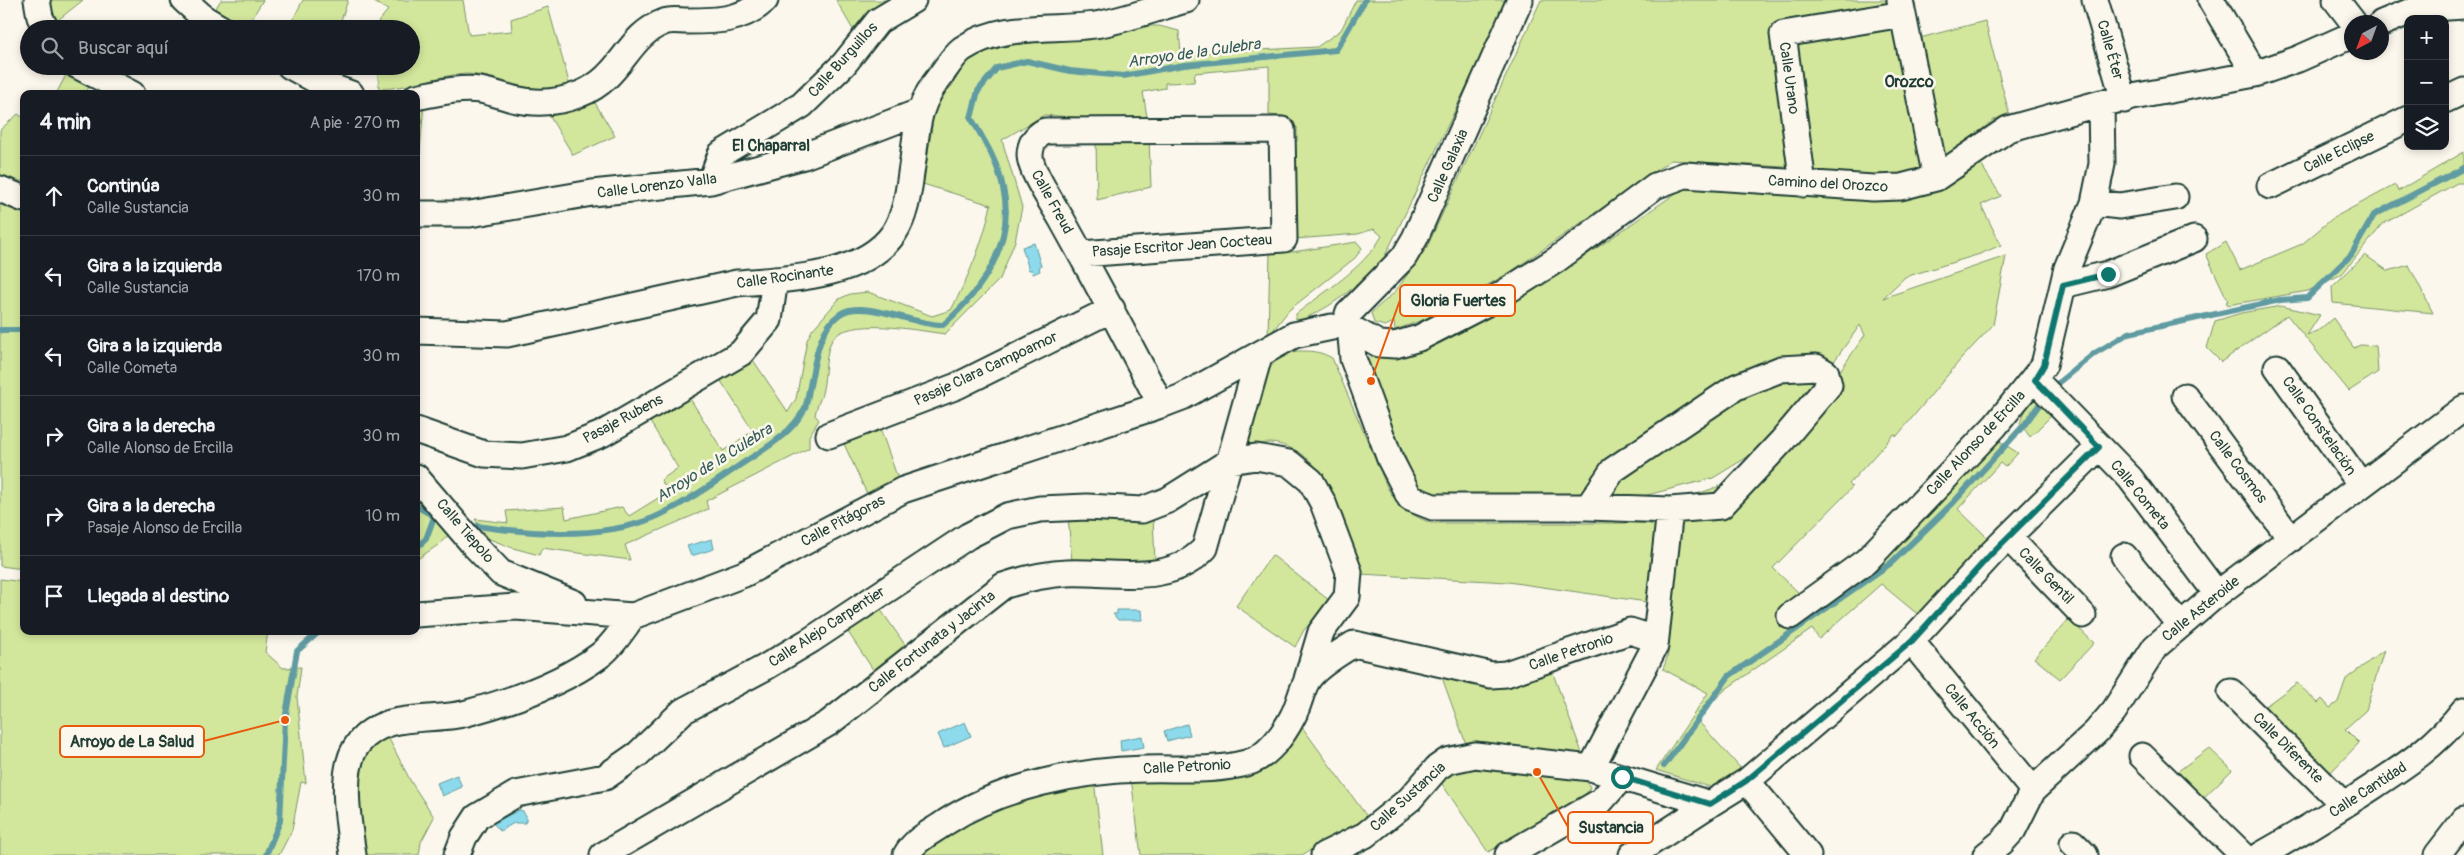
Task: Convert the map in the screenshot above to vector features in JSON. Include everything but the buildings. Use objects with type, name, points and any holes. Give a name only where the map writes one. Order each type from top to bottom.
[{"type":"street","points":[[37,0],[42,20]]},
{"type":"street","points":[[184,0],[207,20]]},
{"type":"street","points":[[420,96],[447,90],[480,90],[515,100],[546,103],[580,94],[602,82],[616,68],[645,30],[667,21],[720,21],[743,16],[765,0]]},
{"type":"street","name":"Calle Burguillos","points":[[711,181],[722,154],[802,105],[844,64],[878,20],[913,0]]},
{"type":"street","name":"Calle Rocinante","points":[[420,331],[507,334],[737,283],[775,280],[842,269],[877,252],[895,232],[907,200],[919,112],[933,85],[961,50],[986,36],[1035,27],[1095,25],[1186,0]]},
{"type":"street","name":"Calle Galaxia","points":[[1347,327],[1404,257],[1415,238],[1520,0]]},
{"type":"street","name":"Calle Éter","points":[[2095,0],[2113,101]]},
{"type":"street","points":[[2211,0],[2255,74]]},
{"type":"street","points":[[2336,0],[2348,15]]},
{"type":"street","points":[[2389,20],[2416,10],[2464,6]]},
{"type":"street","points":[[1901,7],[1936,178]]},
{"type":"street","name":"Calle Urano","points":[[1803,184],[1783,34],[1901,7]]},
{"type":"street","name":"Camino del Orozco","points":[[1347,327],[1379,344],[1395,345],[1419,338],[1491,301],[1556,260],[1655,186],[1686,174],[1803,184],[1873,188],[1901,187],[1936,178],[2008,129],[2113,101],[2255,74],[2298,59],[2344,39]]},
{"type":"street","points":[[95,75],[124,90]]},
{"type":"street","points":[[306,75],[339,90]]},
{"type":"street","points":[[2449,98],[2464,91]]},
{"type":"street","name":"Calle Alonso de Ercilla","points":[[1790,616],[1866,560],[1995,426],[2035,380],[2044,365],[2067,268],[2094,202],[2113,101]]},
{"type":"street","name":"Calle Lorenzo Valla","points":[[420,214],[470,214],[592,194],[711,181],[804,156],[919,112]]},
{"type":"street","name":"Calle Eclipse","points":[[2270,186],[2404,121]]},
{"type":"street","name":"Calle Freud","points":[[1161,405],[1112,309],[1031,164],[1031,146],[1037,136],[1045,131],[1282,130],[1284,239]]},
{"type":"street","points":[[0,189],[20,197]]},
{"type":"street","points":[[2094,202],[2120,206],[2175,198]]},
{"type":"street","name":"Pasaje Escritor Jean Cocteau","points":[[1081,254],[1284,239]]},
{"type":"street","points":[[2063,285],[2108,274],[2194,239]]},
{"type":"street","name":"Pasaje Rubens","points":[[420,431],[484,454],[522,456],[567,448],[602,434],[742,353],[769,320],[775,280]]},
{"type":"street","name":"Pasaje Clara Campoamor","points":[[829,435],[957,386],[1112,309]]},
{"type":"street","points":[[1259,356],[1294,335],[1347,327],[1359,378],[1390,459],[1410,498],[1433,507],[1588,507],[1670,510],[1721,506],[1782,441],[1829,386],[1826,373],[1816,367],[1781,369],[1736,387],[1613,470],[1588,507]]},
{"type":"street","name":"Calle Pitágoras","points":[[420,614],[516,607],[633,616],[744,574],[903,490],[1161,405],[1182,397],[1259,356]]},
{"type":"street","name":"Calle Fortunata y Jacinta","points":[[602,855],[829,723],[1003,586],[1029,577],[1068,573],[1135,575],[1165,572],[1194,560],[1206,548],[1259,356]]},
{"type":"street","name":"Calle Constelación","points":[[2277,367],[2361,485]]},
{"type":"street","name":"Calle Cometa","points":[[2035,380],[2130,478],[2217,594]]},
{"type":"street","name":"Calle Cosmos","points":[[2185,396],[2291,539]]},
{"type":"street","name":"Calle Asteroide","points":[[1986,855],[2002,842],[2012,830],[2033,790],[2096,732],[2114,711],[2154,647],[2217,594],[2464,408]]},
{"type":"street","points":[[1645,851],[1710,804],[1746,781],[1912,641],[2008,537],[2099,447]]},
{"type":"street","points":[[1230,462],[1256,457],[1289,463],[1311,482],[1324,503],[1349,572],[1347,597],[1321,632],[1307,679]]},
{"type":"street","name":"Calle Alejo Carpentier","points":[[457,855],[464,837],[477,817],[516,794],[605,777],[638,754],[683,711],[764,668],[811,640],[968,536],[1007,516],[1040,509],[1087,506],[1142,510],[1168,500],[1230,462]]},
{"type":"street","name":"Calle Tiepolo","points":[[420,482],[474,545],[501,573],[553,596],[601,613]]},
{"type":"street","points":[[1591,768],[1655,646],[1670,510]]},
{"type":"street","name":"Calle Gentil","points":[[2008,537],[2083,615]]},
{"type":"street","points":[[2124,556],[2180,625]]},
{"type":"street","points":[[352,855],[347,799],[348,775],[350,762],[357,745],[369,732],[385,723],[466,713],[557,682],[600,655],[633,616]]},
{"type":"street","name":"Calle Petronio","points":[[906,855],[912,844],[970,807],[1058,778],[1142,769],[1221,769],[1249,762],[1266,752],[1280,737],[1294,716],[1307,679],[1336,654],[1354,644],[1491,675],[1506,674],[1630,631],[1649,637],[1655,646]]},
{"type":"street","name":"Calle Acción","points":[[1912,641],[2033,790]]},
{"type":"street","name":"Calle Diferente","points":[[2231,692],[2344,805]]},
{"type":"street","name":"Calle Cantidad","points":[[2261,855],[2296,836],[2422,754],[2449,730],[2464,710]]},
{"type":"street","name":"Calle Sustancia","points":[[1324,855],[1365,835],[1410,799],[1428,776],[1447,761],[1475,755],[1591,768],[1710,804]]},
{"type":"street","points":[[2142,756],[2243,855]]},
{"type":"street","points":[[1508,855],[1601,801],[1622,777]]},
{"type":"street","points":[[1746,781],[1808,855]]},
{"type":"street","points":[[2437,855],[2464,820]]},
{"type":"green space","points":[[47,0],[83,0],[58,20],[52,20]]},
{"type":"green space","points":[[221,0],[263,0],[251,20],[233,20],[215,9]]},
{"type":"green space","points":[[303,0],[348,0],[341,20],[293,20]]},
{"type":"green space","points":[[376,0],[463,0],[469,35],[512,31],[511,19],[548,7],[570,86],[536,89],[488,77],[465,74],[401,87],[379,89],[378,75],[420,75],[420,20],[380,20],[388,10],[374,2]]},
{"type":"green space","points":[[836,0],[893,0],[856,35]]},
{"type":"green space","points":[[1356,0],[1508,0],[1384,258],[1334,303],[1296,322],[1296,314],[1354,269],[1365,259],[1382,236],[1374,229],[1358,234],[1295,239],[1292,146],[1297,141],[1297,127],[1292,131],[1291,125],[1283,116],[1269,115],[1269,66],[1195,73],[1194,82],[1165,83],[1165,88],[1143,92],[1147,117],[1100,119],[1044,115],[1002,140],[1022,207],[1015,241],[1000,279],[945,334],[885,327],[852,329],[840,333],[832,340],[828,351],[822,392],[815,415],[819,420],[809,436],[809,448],[706,501],[708,509],[625,545],[630,560],[542,548],[539,555],[487,538],[475,519],[508,523],[506,511],[564,507],[566,519],[622,507],[629,516],[668,492],[661,480],[678,468],[649,420],[689,397],[723,451],[753,431],[719,378],[751,357],[788,412],[796,399],[807,340],[812,330],[839,299],[850,294],[868,292],[932,316],[951,310],[975,259],[991,205],[923,184],[932,126],[931,118],[940,97],[952,86],[966,60],[992,48],[1106,33],[1135,26],[1159,26],[1179,31],[1181,54],[1317,47],[1341,30]]},
{"type":"green space","points":[[1541,0],[1891,0],[1926,160],[1919,171],[1906,176],[1830,175],[1800,168],[1671,160],[1509,273],[1428,318],[1395,330],[1394,322],[1385,326],[1374,323],[1371,313],[1395,292],[1427,247]]},
{"type":"green space","points":[[1985,21],[2009,113],[1994,120],[1942,160],[1916,39]]},
{"type":"green space","points":[[66,75],[89,87],[87,90],[58,90]]},
{"type":"green space","points":[[592,98],[615,136],[573,155],[547,112]]},
{"type":"green space","points":[[424,103],[420,153],[420,104]]},
{"type":"green space","points":[[18,114],[20,115],[20,181],[0,175],[0,130]]},
{"type":"green space","points":[[1096,138],[1149,140],[1151,187],[1097,200]]},
{"type":"green space","points":[[2464,152],[2464,183],[2457,183],[2383,224],[2342,274],[2308,291],[2228,305],[2226,302],[2228,301],[2206,254],[2226,242],[2240,270],[2302,244],[2333,218],[2395,185],[2398,191]]},
{"type":"green space","points":[[1980,163],[2001,196],[1981,205],[2001,245],[1980,254],[1905,277],[1883,298],[2006,256],[1993,325],[1961,359],[1897,436],[1894,434],[1849,484],[1852,487],[1843,497],[1773,568],[1803,597],[1790,622],[1993,437],[2018,453],[2005,467],[2000,463],[1958,509],[1993,543],[1921,617],[1881,584],[1819,639],[1812,629],[1726,689],[1712,702],[1699,722],[1743,771],[1713,788],[1656,770],[1708,693],[1663,669],[1669,650],[1669,641],[1660,617],[1647,602],[1508,582],[1360,574],[1325,479],[1315,466],[1295,450],[1279,444],[1247,444],[1256,400],[1268,371],[1277,360],[1288,353],[1302,351],[1317,352],[1332,358],[1392,496],[1406,510],[1418,517],[1431,523],[1645,523],[1663,527],[1697,494],[1732,482],[1802,425],[1865,335],[1860,325],[1780,437],[1713,478],[1624,501],[1439,497],[1422,490],[1416,483],[1367,366],[1367,359],[1379,355],[1419,351],[1457,335],[1530,293],[1679,191],[1692,186],[1883,201],[1924,195],[1965,176]]},
{"type":"green space","points":[[0,203],[20,208],[20,568],[0,566]]},
{"type":"green space","points":[[1357,242],[1362,248],[1355,258],[1289,310],[1268,337],[1270,252],[1292,252]]},
{"type":"green space","points":[[2365,255],[2388,271],[2409,265],[2433,313],[2333,303],[2332,287]]},
{"type":"green space","points":[[2281,306],[2320,315],[2307,335],[2319,330],[2333,318],[2354,348],[2360,345],[2376,346],[2378,372],[2349,391],[2287,315],[2221,362],[2207,348],[2215,321],[2241,313]]},
{"type":"green space","points":[[2031,398],[2037,398],[2054,413],[2030,437],[2020,423]]},
{"type":"green space","points":[[879,425],[898,479],[868,496],[844,444]]},
{"type":"green space","points":[[420,501],[451,533],[420,557]]},
{"type":"green space","points":[[1068,516],[1153,518],[1155,561],[1140,565],[1072,562]]},
{"type":"green space","points":[[1272,555],[1330,601],[1304,630],[1295,647],[1236,606]]},
{"type":"green space","points":[[0,579],[20,582],[20,635],[267,635],[265,652],[283,668],[301,667],[297,697],[306,783],[301,782],[292,830],[279,855],[0,855]]},
{"type":"green space","points":[[878,606],[908,649],[876,674],[846,629]]},
{"type":"green space","points":[[2069,619],[2094,643],[2060,679],[2034,658]]},
{"type":"green space","points":[[2384,650],[2366,710],[2345,729],[2359,743],[2329,774],[2264,707],[2297,683],[2318,703],[2322,699],[2330,708],[2338,702],[2346,679]]},
{"type":"green space","points":[[1551,668],[1582,753],[1574,756],[1466,744],[1440,672]]},
{"type":"green space","points":[[1302,727],[1368,818],[1302,855],[1141,855],[1131,778],[1261,770],[1278,758]]},
{"type":"green space","points":[[386,733],[411,782],[434,817],[421,842],[419,855],[366,855],[358,801],[360,774],[370,749]]},
{"type":"green space","points":[[2209,748],[2232,770],[2200,801],[2173,775]]},
{"type":"green space","points":[[1463,767],[1586,781],[1590,787],[1587,793],[1538,825],[1488,852],[1440,781],[1451,770]]},
{"type":"green space","points":[[1094,780],[1103,855],[916,855],[1000,803]]},
{"type":"water","points":[[1034,243],[1041,266],[1039,267],[1040,271],[1033,274],[1032,270],[1029,270],[1022,247]]},
{"type":"water","points":[[712,539],[714,549],[691,556],[687,546]]},
{"type":"water","points":[[1117,610],[1141,610],[1142,620],[1118,620],[1113,614],[1117,614]]},
{"type":"water","points":[[965,722],[971,736],[944,748],[938,734]]},
{"type":"water","points":[[1187,724],[1190,735],[1167,741],[1164,731]]},
{"type":"water","points":[[1142,736],[1144,747],[1121,751],[1120,740]]},
{"type":"water","points":[[457,775],[462,787],[442,796],[437,783]]},
{"type":"water","points":[[519,810],[523,811],[527,819],[525,823],[514,823],[500,831],[493,823]]},
{"type":"waterway","name":"Arroyo de la Culebra","points":[[477,526],[543,533],[589,532],[633,525],[653,518],[709,486],[785,434],[799,418],[806,406],[815,359],[822,338],[826,329],[840,314],[850,310],[862,309],[943,325],[971,297],[983,281],[1000,246],[1005,227],[1006,208],[1001,178],[990,152],[971,118],[978,91],[997,68],[1027,61],[1070,71],[1123,76],[1184,65],[1336,50],[1365,0]]},
{"type":"waterway","points":[[2059,382],[2095,353],[2129,333],[2280,300],[2307,298],[2351,255],[2374,215],[2464,168]]},
{"type":"waterway","name":"Arroyo de la Culebra","points":[[0,330],[20,330]]},
{"type":"waterway","points":[[1664,766],[1729,676],[1891,563],[1953,503],[2025,424],[2042,401]]},
{"type":"waterway","name":"Arroyo de la Culebra","points":[[420,508],[437,518]]},
{"type":"waterway","points":[[420,544],[426,539],[434,517]]},
{"type":"waterway","points":[[266,855],[280,821],[285,720],[297,651],[315,635]]},
{"type":"place","name":"Gloria Fuertes","points":[[1371,381]]},
{"type":"place","name":"Arroyo de La Salud","points":[[285,720]]},
{"type":"place","name":"Sustancia","points":[[1537,772]]},
{"type":"district","name":"Orozco","points":[[1909,82]]},
{"type":"district","name":"El Chaparral","points":[[771,146]]},
{"type":"route","points":[[1622,777],[1710,804],[1746,781],[1912,641],[1992,553],[2099,447],[2035,380],[2044,365],[2063,285],[2108,274]]}]
